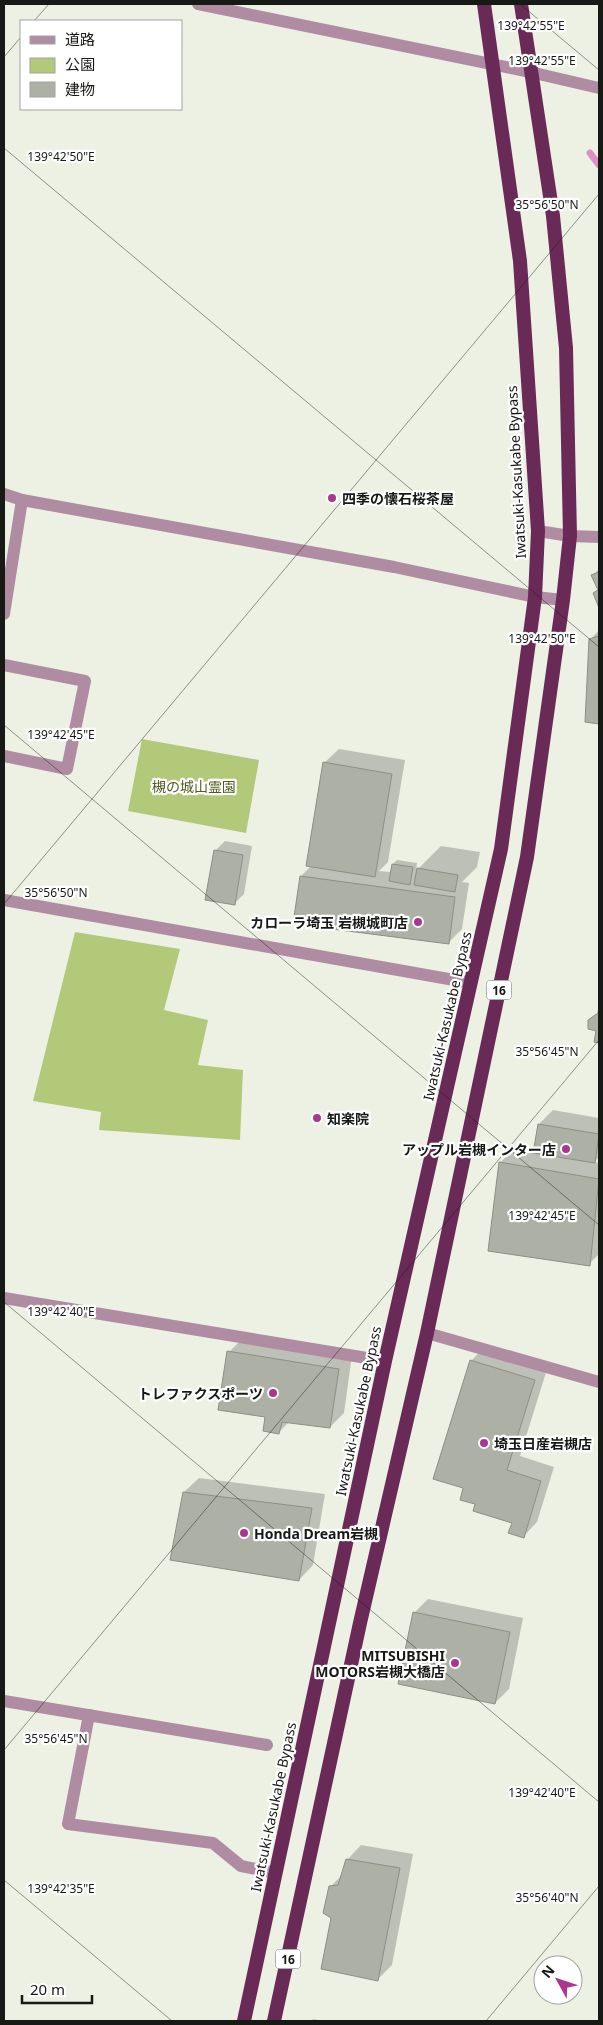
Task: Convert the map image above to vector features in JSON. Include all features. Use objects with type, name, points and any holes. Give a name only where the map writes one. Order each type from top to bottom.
[{"type":"highway","name":"Iwatsuki-Kasukabe Bypass","points":[[244,2021],[384,1361],[501,849],[535,598],[538,531],[520,261],[484,4]]},
{"type":"highway","name":"16","points":[[274,2021],[362,1613],[427,1333],[527,856],[563,600],[570,536],[566,348],[553,216],[521,4]]},
{"type":"street","points":[[198,4],[530,72],[599,88]]},
{"type":"street","points":[[4,494],[22,500],[394,567],[535,598],[563,600]]},
{"type":"street","points":[[4,614],[22,500]]},
{"type":"street","points":[[538,531],[570,536],[599,537]]},
{"type":"street","points":[[4,665],[85,681],[67,769],[4,756]]},
{"type":"street","points":[[4,900],[471,983]]},
{"type":"street","points":[[4,1298],[384,1361]]},
{"type":"street","points":[[427,1333],[599,1382]]},
{"type":"street","points":[[4,1701],[267,1745]]},
{"type":"street","points":[[89,1715],[68,1824],[213,1844],[241,1866],[276,1873]]},
{"type":"green space","name":"槻の城山霊園","points":[[142,739],[259,760],[246,833],[128,811]]},
{"type":"green space","points":[[75,932],[180,949],[164,1010],[208,1020],[198,1065],[243,1070],[240,1140],[99,1130],[101,1112],[33,1101]]},
{"type":"building","points":[[599,572],[599,608],[593,593],[598,590],[591,575]]},
{"type":"building","points":[[599,636],[599,724],[585,722],[589,639]]},
{"type":"building","points":[[323,762],[392,774],[375,877],[306,866]]},
{"type":"building","points":[[214,850],[243,855],[235,905],[205,900]]},
{"type":"building","points":[[392,864],[413,867],[410,885],[389,881]]},
{"type":"building","points":[[417,868],[458,875],[455,892],[414,885]]},
{"type":"building","points":[[300,876],[455,897],[449,944],[293,924]]},
{"type":"building","points":[[599,1007],[599,1043],[594,1042],[596,1031],[588,1029],[588,1020],[598,1013]]},
{"type":"building","points":[[538,1124],[599,1134],[595,1163],[533,1153]]},
{"type":"building","points":[[499,1162],[599,1179],[590,1266],[488,1251]]},
{"type":"building","points":[[227,1351],[339,1369],[330,1428],[282,1422],[279,1434],[263,1431],[265,1417],[218,1410]]},
{"type":"building","points":[[470,1360],[535,1380],[507,1470],[541,1481],[524,1538],[508,1533],[512,1523],[473,1511],[475,1504],[460,1500],[463,1488],[433,1479]]},
{"type":"building","points":[[183,1492],[312,1508],[299,1581],[170,1560]]},
{"type":"building","points":[[413,1612],[510,1632],[495,1704],[398,1684]]},
{"type":"building","points":[[346,1859],[400,1868],[378,1981],[321,1969],[331,1918],[323,1913],[329,1886],[338,1885]]},
{"type":"waterway","points":[[590,153],[599,165]]},
{"type":"place","name":"四季の懐石桜茶屋","points":[[332,498]]},
{"type":"place","name":"カローラ埼玉 岩槻城町店","points":[[418,922]]},
{"type":"place","name":"知楽院","points":[[317,1118]]},
{"type":"place","name":"アップル岩槻インター店","points":[[566,1149]]},
{"type":"place","name":"トレファクスポーツ","points":[[273,1393]]},
{"type":"place","name":"埼玉日産岩槻店","points":[[484,1443]]},
{"type":"place","name":"Honda Dream岩槻","points":[[244,1533]]},
{"type":"place","name":"MITSUBISHI MOTORS岩槻大橋店","points":[[455,1663]]}]
